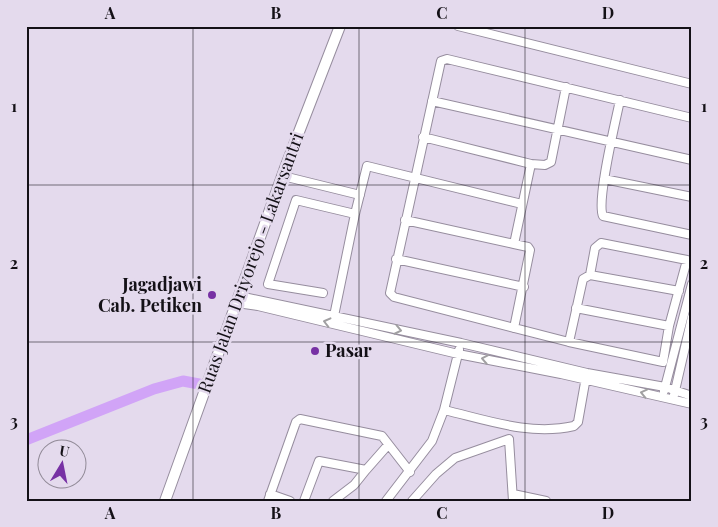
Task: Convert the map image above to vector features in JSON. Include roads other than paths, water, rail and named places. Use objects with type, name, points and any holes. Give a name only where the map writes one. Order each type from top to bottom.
[{"type":"main road","name":"Ruas Jalan Driyorejo - Lakarsantri","points":[[165,501],[282,176],[340,26]]},
{"type":"street","points":[[458,26],[692,84]]},
{"type":"street","points":[[570,342],[583,280],[590,275],[595,248],[601,243],[687,260],[669,326],[663,362],[570,342],[514,328],[394,297],[390,293],[441,61],[444,59],[692,118]]},
{"type":"street","points":[[424,137],[531,164],[545,165],[551,162],[556,129],[566,87]]},
{"type":"street","points":[[620,100],[604,179],[603,216],[692,235]]},
{"type":"street","points":[[432,101],[692,160]]},
{"type":"street","points":[[514,244],[531,164]]},
{"type":"street","points":[[334,316],[367,166],[522,204]]},
{"type":"street","points":[[282,176],[360,195]]},
{"type":"street","points":[[604,179],[692,197]]},
{"type":"street","points":[[324,293],[268,284],[296,200],[356,214]]},
{"type":"street","points":[[405,220],[528,247],[530,250],[524,287],[514,328]]},
{"type":"street","points":[[396,259],[524,287]]},
{"type":"street","points":[[590,275],[679,291]]},
{"type":"street","points":[[663,398],[692,284]]},
{"type":"street","points":[[238,299],[334,316],[461,343],[561,371]]},
{"type":"street","points":[[238,299],[258,306],[458,354],[586,376],[665,387],[674,396],[692,404]]},
{"type":"street","points":[[576,308],[669,326]]},
{"type":"street","points":[[674,396],[692,317]]},
{"type":"street","points":[[386,501],[432,441],[444,410],[461,343]]},
{"type":"street","points":[[586,376],[663,398],[692,396]]},
{"type":"street","points":[[444,410],[534,430],[574,426],[578,422],[586,376]]},
{"type":"street","points":[[290,501],[269,497],[298,419],[384,438],[410,472]]},
{"type":"street","points":[[508,425],[513,498],[546,501]]},
{"type":"street","points":[[412,501],[436,474],[455,458],[509,439]]},
{"type":"street","points":[[333,501],[354,485],[388,445]]},
{"type":"street","points":[[304,501],[316,463],[320,460],[366,470]]},
{"type":"waterway","points":[[26,440],[154,389],[183,381],[199,384]]},
{"type":"place","name":"Jagadjawi Cab. Petiken","points":[[212,295]]},
{"type":"place","name":"Pasar","points":[[315,351]]}]
